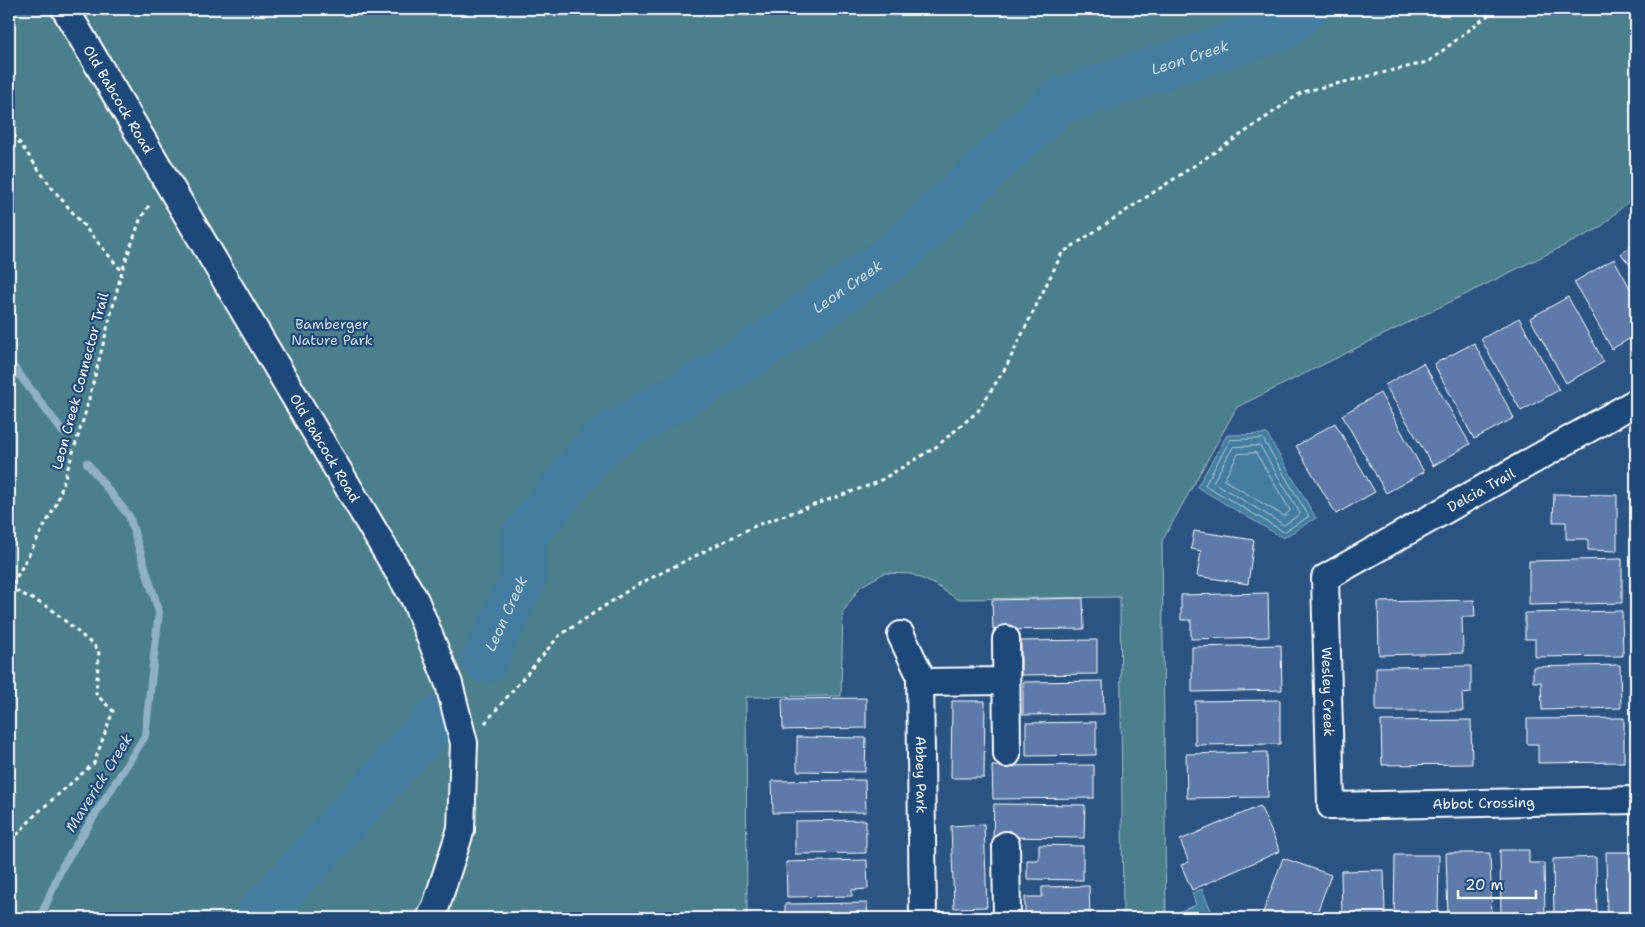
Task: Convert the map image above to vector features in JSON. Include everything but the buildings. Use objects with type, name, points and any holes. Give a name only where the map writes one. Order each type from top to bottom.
[{"type":"street","name":"Old Babcock Road","points":[[66,9],[415,600],[449,684],[464,743],[462,829],[436,906],[430,918]]},
{"type":"street","name":"Delcia Trail","points":[[1325,578],[1636,402]]},
{"type":"street","name":"Wesley Creek","points":[[1325,578],[1331,806]]},
{"type":"street","name":"Abbey Park","points":[[901,635],[920,674],[923,918]]},
{"type":"street","points":[[1006,639],[1007,754]]},
{"type":"street","points":[[920,682],[1006,681]]},
{"type":"street","name":"Abbot Crossing","points":[[1331,806],[1636,800]]},
{"type":"street","points":[[1006,845],[1007,918]]},
{"type":"path","points":[[482,728],[559,636],[635,586],[757,525],[876,483],[936,447],[978,411],[1006,367],[1062,253],[1302,92],[1428,62],[1496,9]]},
{"type":"path","points":[[9,128],[52,188],[122,271]]},
{"type":"path","name":"Leon Creek Connector Trail","points":[[9,589],[57,503],[85,414],[122,271],[140,220],[153,200],[170,184]]},
{"type":"path","points":[[9,589],[50,608],[99,650],[96,694],[113,711],[94,763],[36,814],[14,838],[9,852]]},
{"type":"green space","name":"Bamberger Nature Park","points":[[9,9],[1636,9],[1636,194],[1600,228],[1237,407],[1162,541],[1166,918],[1123,918],[1120,597],[957,599],[934,584],[911,574],[884,573],[860,587],[843,612],[841,696],[746,697],[747,918],[9,918]]},
{"type":"water","points":[[1267,434],[1316,518],[1283,538],[1197,487],[1227,435]]},
{"type":"water","points":[[1202,889],[1213,915],[1205,918],[1175,918],[1173,914],[1196,905],[1192,893]]},
{"type":"waterway","name":"Leon Creek","points":[[485,660],[524,575],[523,538],[600,442],[748,356],[899,251],[1059,101],[1283,27],[1305,9]]},
{"type":"waterway","name":"Maverick Creek","points":[[9,361],[63,432]]},
{"type":"waterway","name":"Maverick Creek","points":[[40,918],[62,867],[145,736],[159,612],[129,516],[87,463]]},
{"type":"waterway","name":"Leon Creek","points":[[257,918],[436,720]]}]
